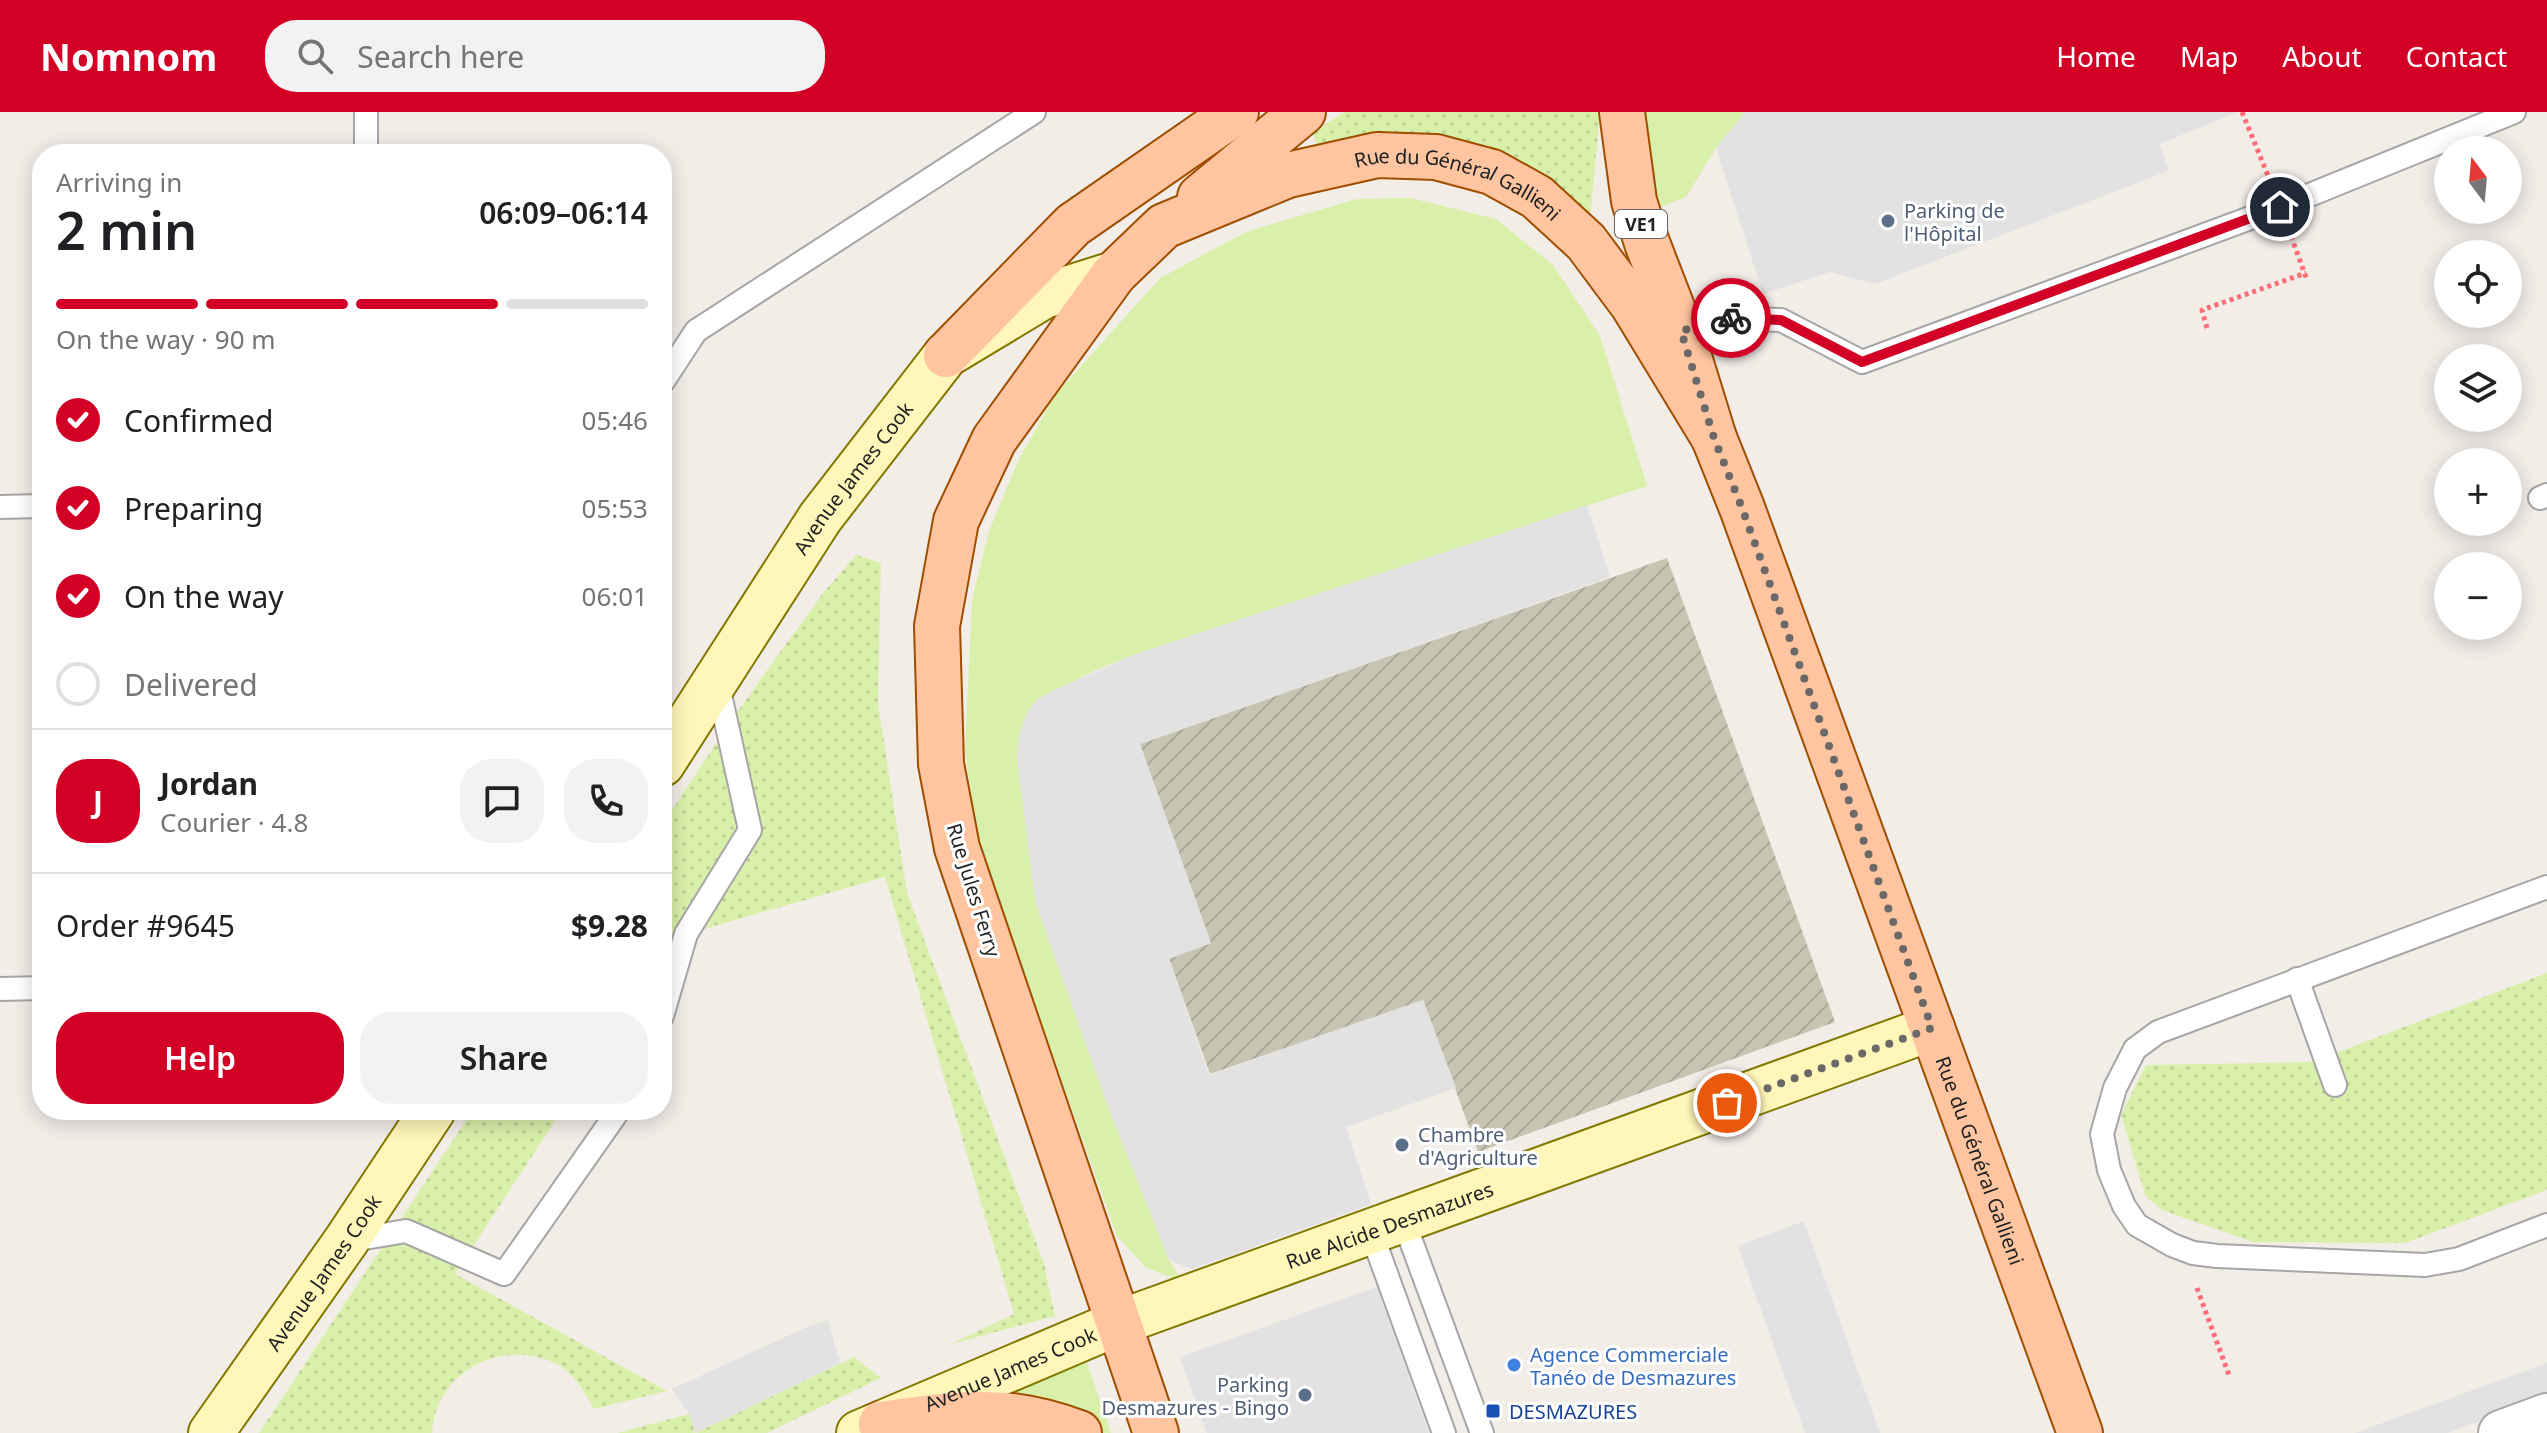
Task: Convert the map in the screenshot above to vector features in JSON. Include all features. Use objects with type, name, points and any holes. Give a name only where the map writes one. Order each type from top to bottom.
[{"type":"main road","points":[[946,355],[1073,225],[1236,112]]},
{"type":"main road","points":[[1164,226],[1303,112]]},
{"type":"main road","name":"Rue du Général Gallieni","points":[[1622,112],[1634,201],[1681,331],[1714,438],[2080,1433]]},
{"type":"main road","name":"Rue du Général Gallieni","points":[[1114,274],[1164,226],[1288,175],[1377,155],[1436,157],[1492,172],[1537,197],[1586,242],[1633,305],[1714,438]]},
{"type":"main road","name":"Avenue James Cook","points":[[672,748],[820,518],[946,355],[1044,296],[1114,274]]},
{"type":"main road","name":"Rue Jules Ferry","points":[[1114,274],[994,440],[956,521],[937,626],[941,764],[957,848],[1156,1433]]},
{"type":"main road","name":"Rue Alcide Desmazures","points":[[1118,1323],[1932,1028]]},
{"type":"main road","name":"Avenue James Cook","points":[[211,1433],[426,1120]]},
{"type":"main road","name":"Avenue James Cook","points":[[870,1428],[1118,1323]]},
{"type":"main road","points":[[870,1428],[948,1414],[1004,1414],[1051,1422],[1079,1433]]},
{"type":"street","points":[[2501,1433],[2547,1416]]},
{"type":"lane","points":[[366,112],[366,144]]},
{"type":"lane","points":[[672,368],[696,331],[1034,112]]},
{"type":"lane","points":[[1681,331],[1724,318],[1781,320],[1862,362],[2280,207],[2514,112]]},
{"type":"lane","points":[[0,507],[32,506]]},
{"type":"lane","points":[[672,982],[686,934],[750,830],[716,680]]},
{"type":"lane","points":[[2547,887],[2158,1032],[2135,1049],[2115,1088],[2102,1134],[2109,1170],[2124,1206],[2137,1225],[2183,1249],[2217,1256],[2425,1265],[2459,1259],[2547,1225]]},
{"type":"lane","points":[[2297,979],[2335,1085]]},
{"type":"lane","points":[[0,989],[32,988]]},
{"type":"lane","points":[[346,1241],[406,1231],[504,1274],[612,1120]]},
{"type":"lane","points":[[1387,1227],[1444,1433]]},
{"type":"lane","points":[[1387,1227],[1482,1433]]},
{"type":"path","points":[[2207,328],[2202,310],[2306,273]]},
{"type":"path","points":[[2183,1249],[2229,1375]]},
{"type":"shaded area","name":"Parking de l'Hôpital","points":[[1745,112],[2238,112],[2160,144],[2168,171],[1875,284],[1830,272],[1763,294],[1716,148]]},
{"type":"shaded area","points":[[1587,505],[1610,577],[1140,744],[1211,943],[1169,959],[1209,1075],[1423,1000],[1456,1088],[1346,1127],[1371,1204],[1192,1269],[1169,1260],[1109,1109],[1036,904],[1017,758],[1019,736],[1026,715],[1036,700],[1054,690],[1136,654]]},
{"type":"shaded area","points":[[1667,558],[1835,1022],[1478,1152],[1423,1000],[1210,1074],[1169,958],[1211,943],[1140,744]]},
{"type":"shaded area","points":[[1804,1221],[1880,1433],[1805,1433],[1738,1246]]},
{"type":"shaded area","name":"Parking Desmazures - Bingo","points":[[1377,1287],[1429,1433],[1207,1433],[1180,1357]]},
{"type":"shaded area","points":[[828,1320],[840,1363],[695,1433],[689,1413],[672,1389]]},
{"type":"shaded area","points":[[2547,1363],[2547,1396],[2448,1433],[2355,1433]]},
{"type":"green space","points":[[1344,112],[1600,112],[1591,210],[1584,221],[1550,196],[1320,156],[1313,133]]},
{"type":"green space","points":[[1640,112],[1745,112],[1716,148],[1686,197],[1642,214]]},
{"type":"green space","points":[[1410,198],[1496,219],[1553,265],[1600,336],[1647,486],[1136,654],[1036,700],[1026,715],[1019,736],[1017,758],[1036,904],[1109,1109],[1169,1260],[1182,1282],[1145,1267],[1117,1236],[978,845],[965,751],[972,600],[989,531],[1018,461],[1055,395],[1160,278],[1248,231],[1357,199]]},
{"type":"green space","points":[[856,555],[881,563],[878,703],[907,893],[1044,1264],[1055,1316],[951,1344],[1014,1314],[885,877],[672,938],[672,810],[735,715],[823,593]]},
{"type":"green space","points":[[2547,973],[2547,1190],[2405,1243],[2253,1242],[2162,1210],[2146,1197],[2121,1115],[2146,1065],[2312,1062]]},
{"type":"green space","points":[[466,1120],[555,1120],[455,1274],[667,1391],[594,1409],[577,1381],[561,1366],[541,1358],[513,1355],[495,1357],[464,1372],[442,1398],[432,1433],[259,1433]]},
{"type":"green space","points":[[1082,1348],[1111,1433],[1102,1433],[1074,1418],[965,1393]]},
{"type":"green space","points":[[854,1357],[881,1378],[767,1433],[696,1433]]},
{"type":"green space","points":[[689,1414],[695,1433],[617,1433]]},
{"type":"way so far","points":[[1727,1103],[1932,1028],[1714,438],[1681,331],[1731,318]]},
{"type":"place","name":"Parking de l'Hôpital","points":[[1888,221]]},
{"type":"place","name":"Chambre d'Agriculture","points":[[1402,1145]]},
{"type":"place","name":"Agence Commerciale Tanéo de Desmazures","points":[[1514,1365]]},
{"type":"place","name":"Parking Desmazures - Bingo","points":[[1305,1395]]},
{"type":"place","name":"DESMAZURES","points":[[1493,1411]]},
{"type":"route","points":[[1731,318],[1781,320],[1862,362],[2280,207]]}]
